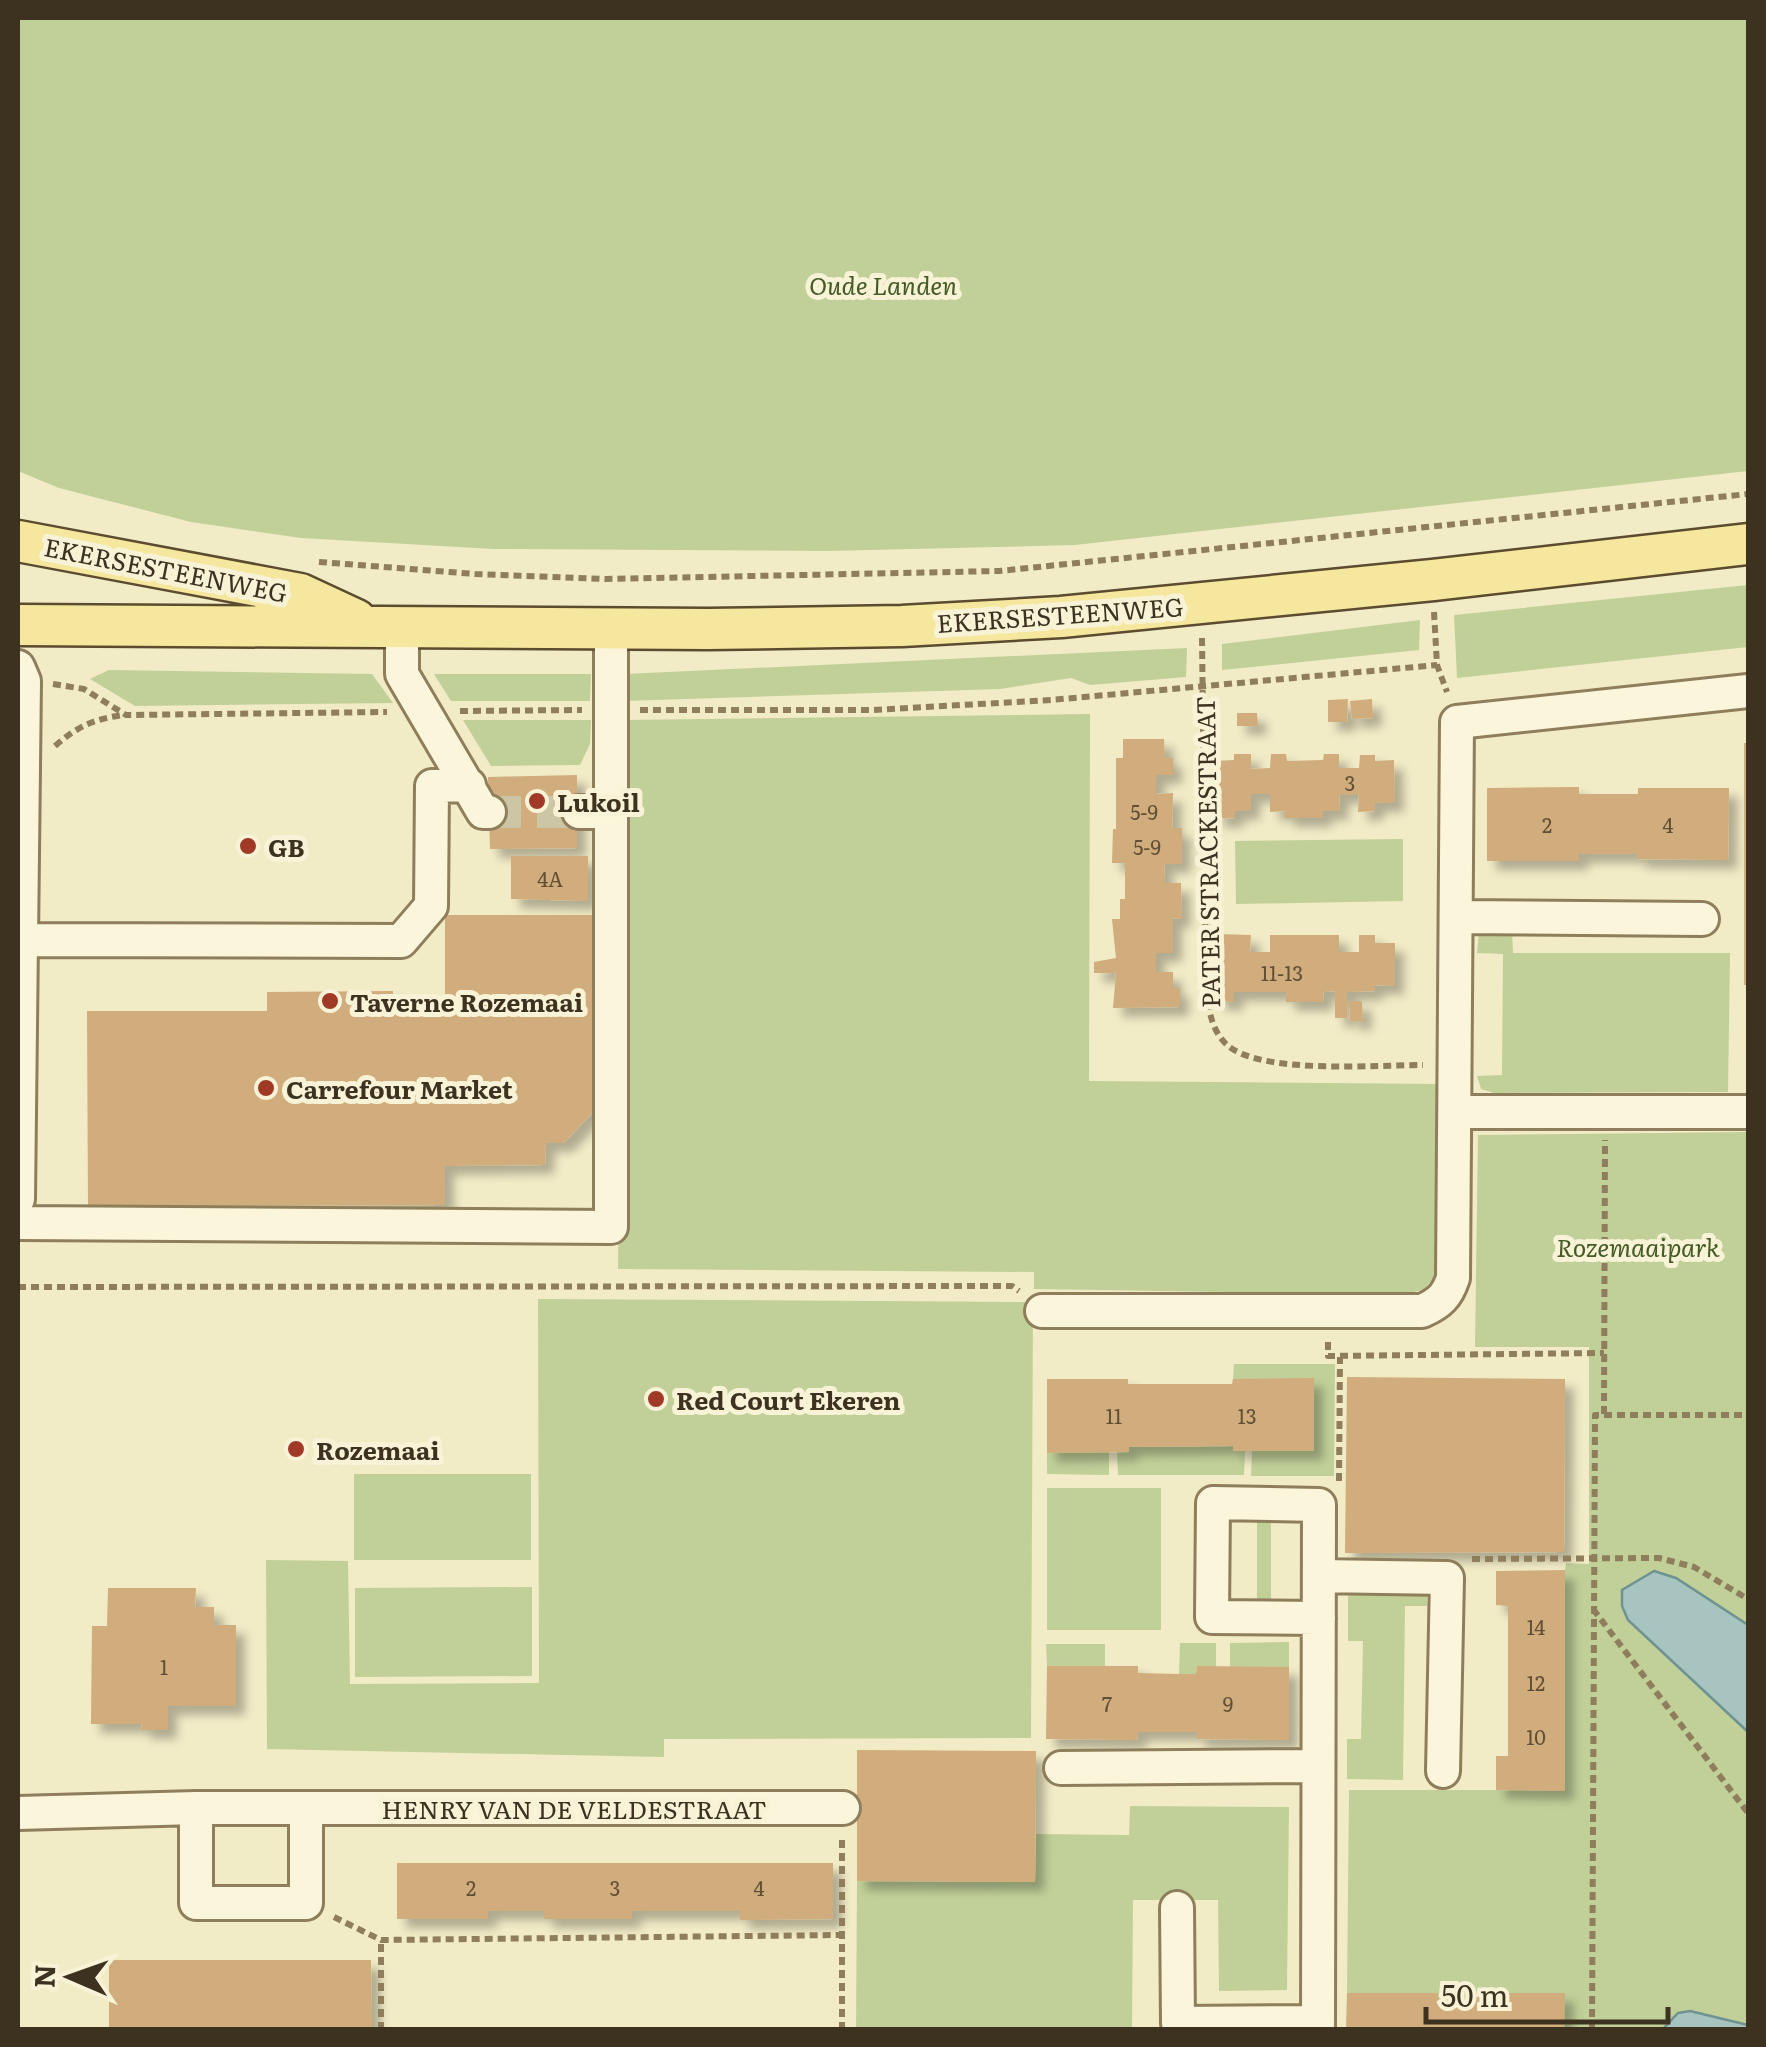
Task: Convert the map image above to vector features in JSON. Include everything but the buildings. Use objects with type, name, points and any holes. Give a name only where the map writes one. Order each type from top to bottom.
[{"type":"main road","name":"EKERSESTEENWEG","points":[[18,540],[300,594],[385,626]]},
{"type":"main road","name":"EKERSESTEENWEG","points":[[18,624],[902,626],[1061,617],[1748,544]]},
{"type":"street","points":[[385,626],[402,674],[483,812],[489,812]]},
{"type":"street","points":[[18,1223],[611,1227],[595,812],[611,710],[611,628]]},
{"type":"street","points":[[18,1199],[21,674]]},
{"type":"street","points":[[1042,1311],[1422,1311],[1436,1305],[1448,1293],[1452,1278],[1458,722],[1748,691]]},
{"type":"street","points":[[20,940],[400,941],[431,906],[432,786],[468,785]]},
{"type":"street","points":[[1456,917],[1702,919]]},
{"type":"street","points":[[1454,1112],[1748,1112]]},
{"type":"street","points":[[1178,1908],[1178,2023],[1318,2026],[1319,1618],[1318,1576],[1319,1505],[1213,1504],[1212,1616],[1319,1618]]},
{"type":"street","points":[[1318,1576],[1447,1578],[1443,1771]]},
{"type":"street","points":[[1061,1768],[1318,1766]]},
{"type":"street","points":[[196,1808],[196,1903],[306,1903],[306,1808]]},
{"type":"street","name":"HENRY VAN DE VELDESTRAAT","points":[[18,1814],[196,1808],[842,1808]]},
{"type":"path","points":[[304,560],[475,574],[606,579],[999,571],[1748,494]]},
{"type":"path","points":[[52,750],[73,730],[92,720],[126,714],[873,710],[1051,700],[1437,664],[1433,580]]},
{"type":"path","name":"PATER STRACKESTRAAT","points":[[1202,603],[1209,1017],[1225,1043],[1246,1056],[1278,1064],[1454,1065]]},
{"type":"path","points":[[21,674],[84,689],[126,714]]},
{"type":"path","points":[[1604,1414],[1605,1112]]},
{"type":"path","points":[[18,1287],[1012,1286],[1042,1311]]},
{"type":"path","points":[[1328,1356],[1604,1352]]},
{"type":"path","points":[[1319,1505],[1338,1482],[1340,1356]]},
{"type":"path","points":[[1592,2030],[1594,1414],[1748,1415]]},
{"type":"path","points":[[1447,1578],[1469,1560],[1659,1558],[1694,1567],[1748,1600]]},
{"type":"path","points":[[1593,1608],[1748,1813]]},
{"type":"path","points":[[842,1808],[842,2030]]},
{"type":"path","points":[[306,1903],[381,1940],[842,1935]]},
{"type":"path","points":[[381,1940],[381,2030]]},
{"type":"green space","name":"Oude Landen","points":[[18,18],[1748,18],[1748,471],[1075,545],[827,551],[494,549],[301,538],[191,522],[59,488],[18,471]]},
{"type":"green space","points":[[1748,585],[1748,647],[1457,678],[1454,615]]},
{"type":"green space","points":[[1420,620],[1419,650],[1222,670],[1222,644]]},
{"type":"green space","points":[[1187,648],[1186,677],[1090,685],[1071,678],[1000,689],[624,701],[625,674]]},
{"type":"green space","points":[[109,670],[372,674],[393,703],[135,706],[90,679]]},
{"type":"green space","points":[[434,674],[591,674],[590,701],[451,701]]},
{"type":"green space","points":[[1090,714],[1089,1081],[1438,1084],[1435,1276],[1425,1289],[1403,1295],[1034,1289],[1034,1272],[618,1269],[624,720]]},
{"type":"green space","points":[[463,720],[591,720],[590,744],[580,765],[491,766]]},
{"type":"green space","points":[[1403,839],[1403,901],[1236,904],[1235,841]]},
{"type":"green space","points":[[1512,929],[1513,953],[1730,953],[1728,1092],[1494,1093],[1481,1089],[1477,1076],[1502,1075],[1503,954],[1477,953],[1479,934],[1484,930]]},
{"type":"green space","name":"Rozemaaipark","points":[[1748,1132],[1748,2029],[1564,2029],[1564,1993],[1474,1993],[1473,1999],[1439,2000],[1438,1993],[1347,1993],[1349,1790],[1565,1790],[1565,1570],[1566,1563],[1589,1564],[1589,1347],[1475,1347],[1478,1135]]},
{"type":"green space","points":[[538,1299],[1033,1302],[1031,1738],[664,1739],[664,1757],[267,1749],[266,1560],[348,1561],[350,1684],[539,1683]]},
{"type":"green space","points":[[1234,1364],[1335,1364],[1334,1476],[1251,1476],[1252,1451],[1314,1450],[1314,1379],[1233,1379]]},
{"type":"green space","points":[[1233,1446],[1234,1451],[1245,1451],[1244,1475],[1118,1475],[1117,1452],[1129,1447]]},
{"type":"green space","points":[[1109,1452],[1109,1475],[1047,1474],[1047,1453]]},
{"type":"green space","points":[[354,1474],[531,1474],[531,1560],[354,1560]]},
{"type":"green space","points":[[1047,1488],[1161,1488],[1161,1630],[1047,1630]]},
{"type":"green space","points":[[1271,1518],[1271,1604],[1257,1604],[1257,1519]]},
{"type":"green space","points":[[532,1587],[532,1676],[355,1677],[355,1588]]},
{"type":"green space","points":[[1348,1594],[1427,1595],[1427,1606],[1405,1606],[1403,1780],[1347,1779],[1347,1739],[1361,1739],[1363,1641],[1348,1641]]},
{"type":"green space","points":[[1289,1642],[1289,1667],[1230,1667],[1230,1643]]},
{"type":"green space","points":[[1180,1643],[1216,1643],[1216,1667],[1197,1666],[1196,1674],[1179,1674]]},
{"type":"green space","points":[[1046,1644],[1105,1644],[1105,1666],[1047,1666]]},
{"type":"green space","points":[[1130,1806],[1289,1807],[1287,1990],[1219,1991],[1218,1900],[1133,1900],[1132,2029],[856,2030],[857,1881],[1035,1882],[1036,1834],[1129,1835]]},
{"type":"water","points":[[1654,1571],[1676,1578],[1748,1625],[1748,1732],[1628,1620],[1622,1606],[1622,1590]]},
{"type":"water","points":[[1690,2011],[1748,2025],[1748,2029],[1663,2029],[1678,2013]]},
{"type":"tunnel","points":[[489,812],[579,812]]},
{"type":"place","name":"Lukoil","points":[[537,801]]},
{"type":"place","name":"GB","points":[[248,846]]},
{"type":"place","name":"Taverne Rozemaai","points":[[330,1001]]},
{"type":"place","name":"Carrefour Market","points":[[266,1088]]},
{"type":"place","name":"Red Court Ekeren","points":[[656,1399]]},
{"type":"place","name":"Rozemaai","points":[[296,1449]]}]
